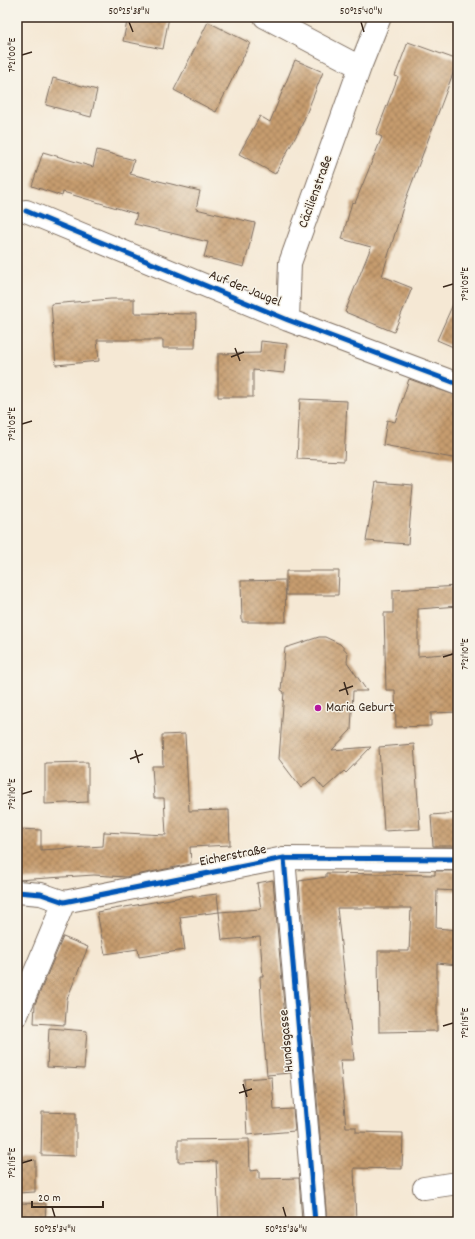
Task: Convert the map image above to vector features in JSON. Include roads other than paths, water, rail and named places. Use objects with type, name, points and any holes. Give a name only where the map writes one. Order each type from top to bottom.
[{"type":"street","points":[[265,17],[360,67]]},
{"type":"street","name":"Cäcilienstraße","points":[[288,320],[290,263],[360,67],[380,17]]},
{"type":"street","name":"Auf der Jaugel","points":[[26,211],[288,320],[458,384]]},
{"type":"street","name":"Eicherstraße","points":[[64,902],[284,858],[458,859]]},
{"type":"street","name":"Hundsgasse","points":[[284,858],[315,1222]]},
{"type":"street","points":[[17,892],[41,894],[64,902],[17,1015]]},
{"type":"street","points":[[424,1188],[458,1183]]},
{"type":"place","name":"Maria Geburt","points":[[318,708]]}]
